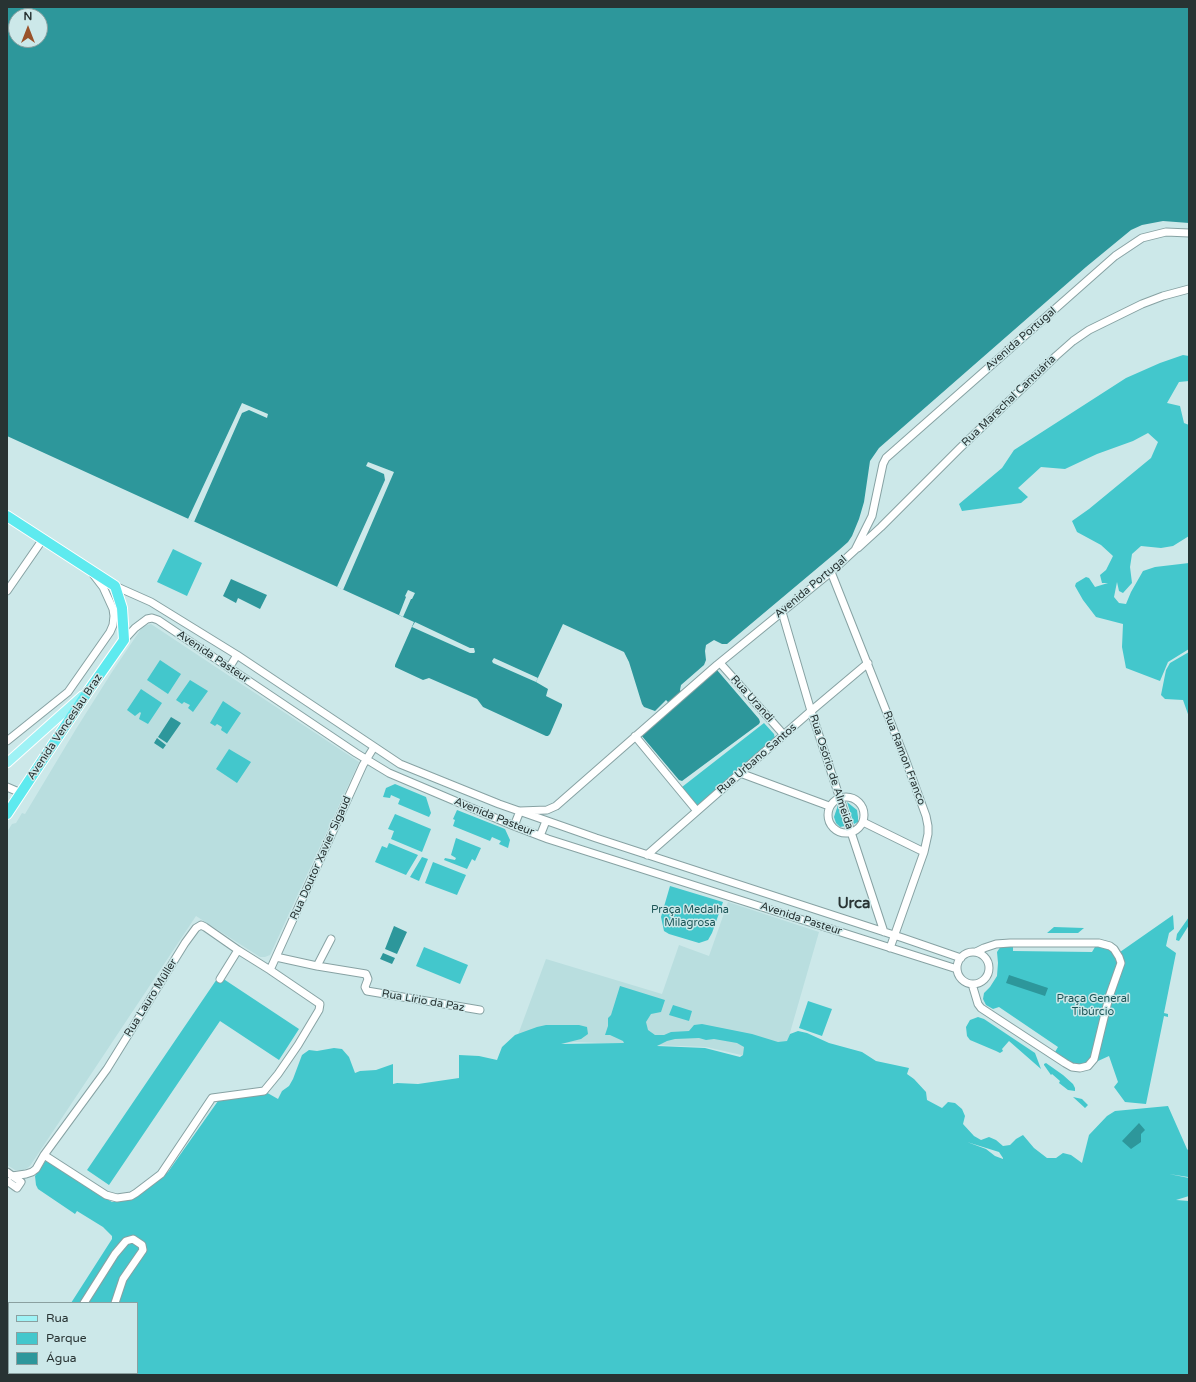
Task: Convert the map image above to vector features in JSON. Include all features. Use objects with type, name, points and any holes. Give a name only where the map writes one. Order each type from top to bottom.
[{"type":"highway","name":"Avenida Pasteur","points":[[7,516],[115,586]]},
{"type":"highway","points":[[115,586],[122,608],[124,640]]},
{"type":"highway","name":"Avenida Venceslau Braz","points":[[7,814],[124,640]]},
{"type":"main road","points":[[7,763],[27,747],[89,690]]},
{"type":"street","name":"Avenida Portugal","points":[[520,811],[546,810],[556,806],[718,664],[831,572],[855,550],[872,516],[883,464],[886,458],[1116,256],[1142,238],[1166,232],[1189,233]]},
{"type":"street","name":"Rua Marechal Cantuária","points":[[855,550],[881,527],[960,448],[1073,341],[1089,330],[1142,304],[1163,296],[1189,289]]},
{"type":"street","points":[[872,516],[881,527]]},
{"type":"street","points":[[7,591],[43,539]]},
{"type":"street","points":[[7,741],[68,692],[113,625],[114,616],[109,598],[103,587],[88,568]]},
{"type":"street","name":"Rua Ramon Franco","points":[[831,572],[868,663],[926,816],[928,826],[928,834],[924,852],[890,948]]},
{"type":"street","name":"Avenida Pasteur","points":[[115,586],[151,602],[237,655],[400,764],[546,821],[961,958]]},
{"type":"street","name":"Rua Osório de Almeida","points":[[782,612],[811,711],[884,932]]},
{"type":"street","name":"Avenida Pasteur","points":[[124,640],[146,619],[152,618],[158,620],[366,760],[389,773],[540,836],[957,969]]},
{"type":"street","points":[[229,668],[237,655]]},
{"type":"street","name":"Rua Urbano Santos","points":[[647,855],[868,663]]},
{"type":"street","name":"Rua Urandi","points":[[718,664],[784,735]]},
{"type":"street","points":[[637,734],[697,811]]},
{"type":"street","name":"Rua Doutor Xavier Sigaud","points":[[270,970],[366,760],[374,747]]},
{"type":"street","points":[[740,773],[829,806]]},
{"type":"street","points":[[7,786],[21,793]]},
{"type":"street","points":[[840,797],[851,797],[860,802],[864,812],[863,822],[858,828],[851,832],[839,832],[830,824],[828,818],[829,806],[834,800],[840,797]]},
{"type":"street","points":[[514,826],[520,811]]},
{"type":"street","points":[[540,836],[546,821]]},
{"type":"street","points":[[863,822],[924,852]]},
{"type":"street","points":[[810,922],[814,909]]},
{"type":"street","name":"Rua Lauro Müller","points":[[9,1176],[26,1174],[36,1169],[44,1155],[107,1069],[185,943],[196,928],[201,925],[320,1004],[319,1010],[298,1045],[264,1091],[212,1098],[161,1174],[131,1196],[117,1198],[106,1195],[44,1155]]},
{"type":"street","points":[[276,957],[317,966],[331,939]]},
{"type":"street","points":[[972,984],[978,1004],[981,1008],[1065,1063],[1072,1067],[1080,1068],[1088,1066],[1094,1059],[1109,997],[1121,963],[1121,959],[1114,949],[1110,946],[1099,943],[1010,942],[996,944],[976,952],[967,953],[961,958],[957,969],[962,979],[972,984],[982,981],[988,973],[988,962],[976,952]]},
{"type":"street","points":[[220,979],[238,950]]},
{"type":"street","name":"Rua Lírio da Paz","points":[[317,966],[366,974],[368,979],[365,987],[369,992],[480,1010]]},
{"type":"street","name":"Rua Lauro Müller","points":[[9,1176],[19,1185]]},
{"type":"street","points":[[85,1302],[115,1254],[126,1241],[129,1239],[136,1240],[142,1245],[143,1248],[123,1279],[115,1302]]},
{"type":"shaded area","points":[[151,624],[359,762],[270,955],[260,957],[196,916],[30,1166],[23,1171],[15,1170],[7,1165],[7,832],[12,824],[16,823],[22,813],[25,814],[76,729],[143,626]]},
{"type":"shaded area","points":[[728,902],[819,932],[781,1064],[706,1047],[575,1042],[512,1051],[546,959],[662,994],[679,945],[709,956]]},
{"type":"green space","points":[[1183,355],[1189,356],[1189,381],[1179,382],[1167,403],[1180,406],[1184,423],[1189,425],[1189,536],[1173,546],[1161,548],[1141,546],[1132,554],[1130,567],[1132,583],[1123,593],[1119,591],[1117,582],[1114,597],[1119,603],[1126,604],[1143,571],[1155,567],[1189,563],[1189,649],[1168,662],[1160,681],[1126,668],[1122,647],[1123,624],[1096,617],[1083,600],[1075,586],[1076,583],[1086,577],[1089,578],[1095,587],[1108,583],[1102,583],[1100,575],[1106,570],[1113,556],[1101,545],[1077,532],[1072,521],[1089,509],[1151,458],[1158,442],[1148,433],[1133,441],[1097,454],[1065,469],[1041,467],[1018,488],[1028,497],[1021,503],[962,511],[959,504],[1002,468],[1014,450],[1126,378]]},
{"type":"green space","points":[[173,549],[202,563],[187,596],[157,582]]},
{"type":"green space","points":[[1189,652],[1189,717],[1183,700],[1165,699],[1161,695],[1166,670],[1170,663]]},
{"type":"green space","points":[[160,660],[181,674],[168,694],[147,680]]},
{"type":"green space","points":[[190,680],[208,691],[193,712],[188,708],[190,705],[184,702],[182,704],[176,700]]},
{"type":"green space","points":[[141,689],[162,703],[148,724],[139,719],[140,712],[135,716],[127,710]]},
{"type":"green space","points":[[223,701],[241,713],[227,734],[221,730],[222,727],[217,724],[215,726],[210,723]]},
{"type":"green space","points":[[764,723],[774,734],[775,739],[698,806],[695,804],[682,787]]},
{"type":"green space","points":[[229,749],[251,762],[237,783],[216,769]]},
{"type":"green space","points":[[395,784],[426,797],[431,813],[429,817],[398,804],[400,799],[391,795],[390,798],[383,797],[386,788]]},
{"type":"green space","points":[[847,802],[857,810],[858,822],[854,824]]},
{"type":"green space","points":[[838,805],[845,826],[840,827],[836,823],[834,817]]},
{"type":"green space","points":[[457,810],[505,829],[510,840],[508,848],[499,844],[501,841],[492,837],[490,841],[453,826],[455,820],[453,819]]},
{"type":"green space","points":[[395,814],[431,829],[422,852],[391,839],[394,831],[388,829]]},
{"type":"green space","points":[[456,838],[481,848],[475,861],[472,859],[467,869],[444,860],[445,858],[455,860],[456,858],[451,855]]},
{"type":"green space","points":[[389,843],[418,855],[406,875],[375,862],[382,846],[387,848]]},
{"type":"green space","points":[[422,857],[428,859],[419,881],[410,877]]},
{"type":"green space","points":[[433,862],[466,875],[457,895],[425,883]]},
{"type":"green space","name":"Praça Medalha Milagrosa","points":[[670,886],[723,902],[708,940],[699,943],[669,934],[664,931],[661,917]]},
{"type":"green space","name":"Praça General Tibúrcio","points":[[1173,915],[1174,929],[1169,933],[1166,946],[1176,953],[1164,1013],[1168,1014],[1168,1017],[1164,1016],[1146,1104],[1125,1102],[1114,1087],[1118,1082],[1109,1056],[1082,1071],[1055,1052],[1058,1047],[999,1007],[993,1009],[986,1005],[983,999],[984,993],[997,976],[997,952],[1001,946],[1013,946],[1013,951],[1092,952],[1095,947],[1098,946],[1120,952]]},
{"type":"green space","points":[[1189,917],[1189,925],[1179,941],[1176,940],[1177,934]]},
{"type":"green space","points":[[1054,927],[1084,928],[1078,933],[1047,933]]},
{"type":"green space","points":[[424,947],[468,965],[460,984],[416,966]]},
{"type":"green space","points":[[219,976],[299,1029],[279,1060],[220,1021],[109,1185],[87,1170]]},
{"type":"green space","points":[[620,986],[665,1000],[661,1012],[651,1014],[646,1022],[648,1030],[655,1035],[689,1031],[694,1025],[702,1024],[752,1034],[778,1042],[787,1041],[790,1034],[798,1031],[807,1033],[829,1043],[862,1052],[876,1061],[909,1068],[907,1074],[926,1092],[927,1100],[942,1108],[948,1102],[955,1103],[962,1109],[965,1116],[963,1124],[974,1136],[981,1140],[989,1137],[996,1140],[1003,1146],[1010,1145],[1023,1135],[1034,1148],[1047,1158],[1056,1158],[1063,1153],[1071,1155],[1082,1163],[1089,1135],[1107,1116],[1115,1111],[1168,1106],[1189,1151],[1188,1177],[1169,1174],[1189,1178],[1189,1196],[1176,1200],[1189,1201],[1189,1375],[7,1375],[8,1358],[8,1374],[138,1374],[138,1302],[72,1302],[112,1239],[112,1236],[103,1227],[77,1211],[75,1214],[38,1189],[35,1176],[47,1159],[112,1202],[119,1201],[168,1172],[218,1101],[222,1098],[264,1091],[278,1099],[282,1091],[289,1086],[293,1079],[302,1055],[309,1050],[317,1051],[334,1048],[342,1049],[349,1057],[355,1073],[360,1071],[376,1070],[393,1064],[393,1084],[418,1084],[459,1078],[459,1055],[479,1056],[497,1060],[502,1047],[515,1035],[546,1025],[579,1025],[587,1027],[588,1034],[581,1039],[561,1044],[624,1043],[623,1041],[610,1035],[605,1035],[608,1026],[608,1018],[611,1015]],"holes":[[[699,1038],[706,1040],[714,1039],[737,1043],[744,1047],[743,1055],[740,1057],[705,1048],[657,1046],[675,1039]],[[967,1142],[999,1152],[1003,1159],[995,1156],[986,1149]]]},
{"type":"green space","points":[[808,1001],[832,1009],[822,1036],[799,1028]]},
{"type":"green space","points":[[673,1005],[692,1011],[689,1021],[669,1015]]},
{"type":"green space","points":[[978,1017],[984,1019],[1035,1053],[1041,1069],[1009,1041],[1000,1053],[970,1040],[967,1036],[966,1027],[970,1020]]},
{"type":"green space","points":[[1046,1063],[1073,1084],[1075,1091],[1068,1090],[1059,1083],[1060,1081],[1052,1074],[1051,1075],[1044,1065]]},
{"type":"green space","points":[[1073,1097],[1082,1099],[1088,1105],[1085,1108]]},
{"type":"water","points":[[7,7],[1189,7],[1189,223],[1163,221],[1142,225],[1131,230],[1086,267],[879,448],[870,461],[864,502],[859,519],[848,542],[727,644],[722,644],[714,640],[706,645],[706,660],[704,665],[681,685],[680,690],[682,694],[717,670],[759,719],[759,724],[682,781],[679,780],[641,735],[672,706],[666,700],[655,711],[644,707],[629,662],[624,652],[563,624],[536,682],[548,689],[546,696],[562,704],[550,734],[546,736],[483,707],[477,699],[429,678],[423,680],[395,667],[414,622],[7,436]]},
{"type":"water","points":[[231,579],[267,595],[260,609],[238,598],[236,603],[223,596]]},
{"type":"water","points":[[171,717],[181,723],[167,743],[158,737]]},
{"type":"water","points":[[157,738],[166,745],[163,749],[154,743]]},
{"type":"water","points":[[394,926],[407,932],[397,954],[385,949]]},
{"type":"water","points":[[383,953],[395,958],[392,964],[380,959]]},
{"type":"water","points":[[1009,975],[1048,988],[1045,996],[1006,983]]},
{"type":"water","points":[[1139,1123],[1145,1130],[1141,1134],[1141,1142],[1131,1149],[1122,1141]]},
{"type":"pier","points":[[242,403],[268,414],[267,418],[249,410],[242,413],[194,522],[188,519]]},
{"type":"pier","points":[[368,462],[394,472],[343,590],[337,587],[385,480],[384,474],[366,466]]},
{"type":"pier","points":[[408,590],[415,593],[403,617],[399,615]]},
{"type":"pier","points":[[415,622],[470,648],[474,648],[475,652],[470,653],[412,627]]},
{"type":"pier","points":[[494,658],[538,678],[536,682],[493,663],[492,661]]},
{"type":"district","name":"Urca","points":[[854,904]]}]
